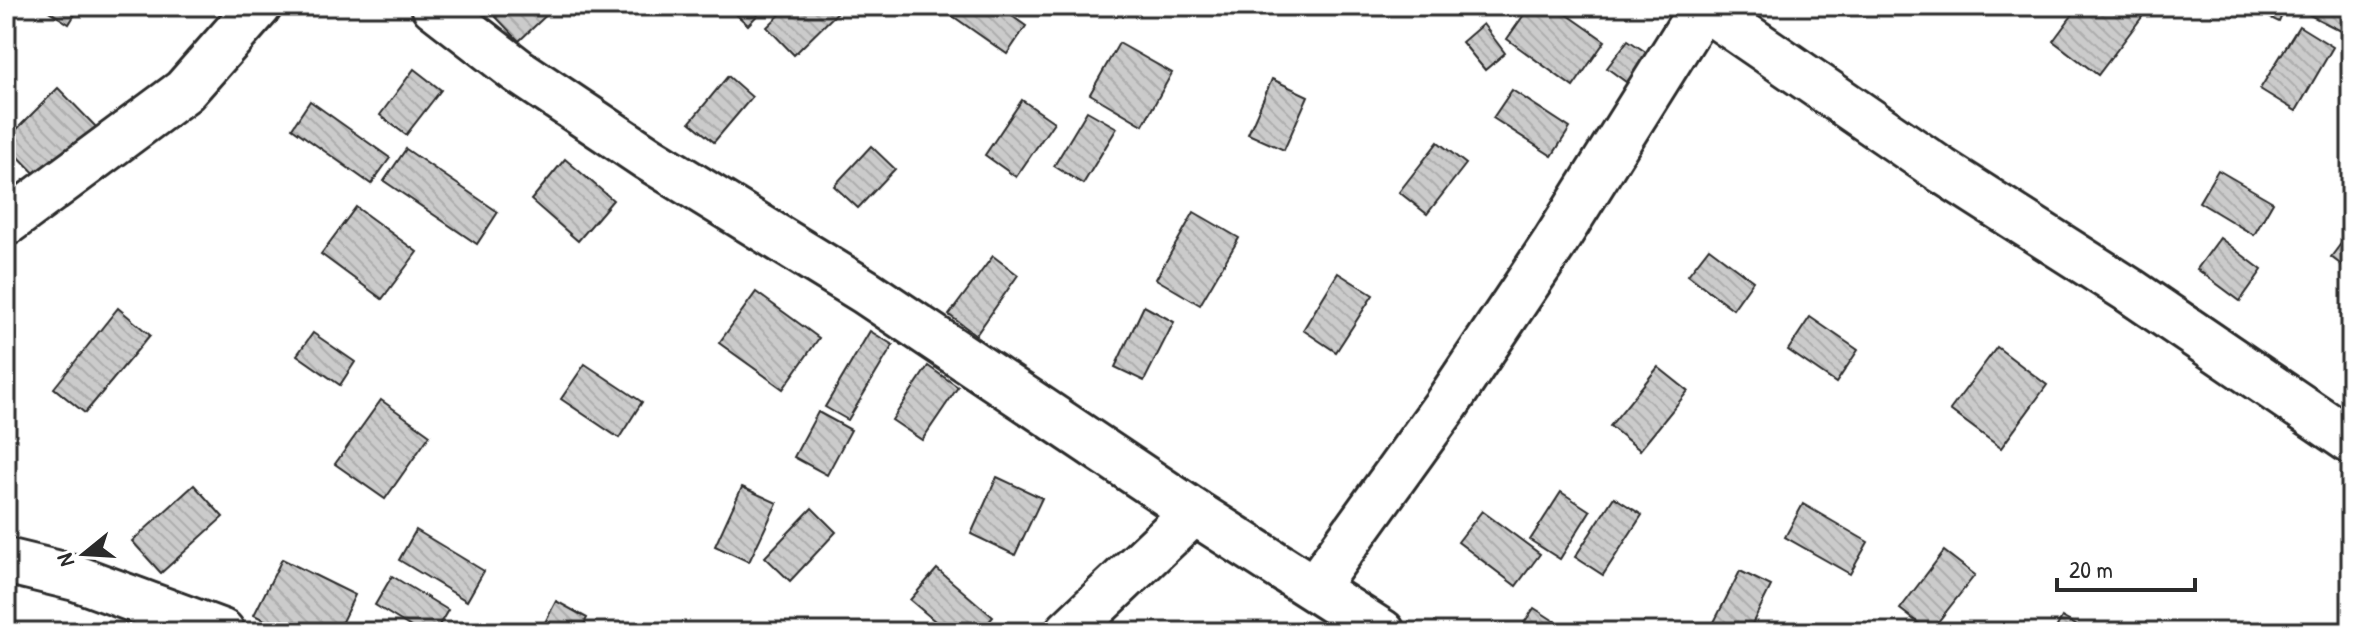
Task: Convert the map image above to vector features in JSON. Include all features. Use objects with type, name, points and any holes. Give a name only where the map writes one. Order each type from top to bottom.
[{"type":"street","points":[[6,223],[184,91],[259,6]]},
{"type":"street","points":[[434,6],[518,71],[648,158],[866,292],[1194,512],[1382,632]]},
{"type":"street","points":[[1315,587],[1446,405],[1702,6],[1941,170],[2129,290],[2351,441]]},
{"type":"street","points":[[1068,632],[1194,512]]},
{"type":"street","points":[[6,561],[76,578],[222,632]]},
{"type":"building","points":[[41,6],[80,6],[69,24]]},
{"type":"building","points":[[505,6],[556,6],[519,41],[495,16]]},
{"type":"building","points":[[727,6],[766,6],[748,25]]},
{"type":"building","points":[[789,6],[844,6],[794,55],[767,27]]},
{"type":"building","points":[[952,6],[998,6],[1026,26],[1007,54],[947,12]]},
{"type":"building","points":[[1530,6],[1555,6],[1605,41],[1573,87],[1507,39]]},
{"type":"building","points":[[2079,6],[2128,6],[2142,17],[2098,75],[2053,41]]},
{"type":"building","points":[[2246,6],[2286,6],[2279,22]]},
{"type":"building","points":[[2310,6],[2351,6],[2351,36],[2306,13]]},
{"type":"building","points":[[1483,24],[1505,53],[1485,70],[1462,42]]},
{"type":"building","points":[[2299,26],[2333,47],[2296,111],[2260,89]]},
{"type":"building","points":[[1628,40],[1662,63],[1641,93],[1607,68]]},
{"type":"building","points":[[1119,43],[1172,73],[1143,125],[1090,94]]},
{"type":"building","points":[[414,69],[441,90],[406,135],[380,115]]},
{"type":"building","points":[[728,76],[752,97],[714,142],[690,122]]},
{"type":"building","points":[[1272,79],[1308,96],[1284,150],[1248,134]]},
{"type":"building","points":[[58,88],[100,131],[45,184],[6,144],[6,140]]},
{"type":"building","points":[[1512,90],[1570,128],[1552,156],[1493,118]]},
{"type":"building","points":[[1022,100],[1054,122],[1016,177],[985,155]]},
{"type":"building","points":[[310,101],[390,158],[371,184],[292,128]]},
{"type":"building","points":[[1087,111],[1117,128],[1083,184],[1054,166]]},
{"type":"building","points":[[1438,142],[1466,164],[1427,214],[1399,192]]},
{"type":"building","points":[[871,146],[895,169],[858,208],[834,186]]},
{"type":"building","points":[[406,149],[498,212],[477,244],[384,181]]},
{"type":"building","points":[[565,159],[613,200],[578,241],[531,200]]},
{"type":"building","points":[[2218,170],[2273,202],[2254,235],[2199,202]]},
{"type":"building","points":[[356,207],[417,252],[382,299],[321,254]]},
{"type":"building","points":[[1194,212],[1239,238],[1200,305],[1156,279]]},
{"type":"building","points":[[2346,237],[2351,241],[2351,272],[2331,257]]},
{"type":"building","points":[[2220,238],[2262,270],[2240,301],[2197,269]]},
{"type":"building","points":[[1709,248],[1753,281],[1733,309],[1688,275]]},
{"type":"building","points":[[993,256],[1018,275],[976,335],[949,315]]},
{"type":"building","points":[[1338,273],[1373,295],[1336,352],[1303,330]]},
{"type":"building","points":[[756,292],[819,338],[783,389],[719,343]]},
{"type":"building","points":[[1144,306],[1174,322],[1144,381],[1115,367]]},
{"type":"building","points":[[118,308],[150,335],[85,413],[54,388]]},
{"type":"building","points":[[1810,317],[1858,350],[1836,383],[1788,350]]},
{"type":"building","points":[[870,331],[893,345],[848,420],[825,407]]},
{"type":"building","points":[[313,333],[355,362],[340,385],[297,355]]},
{"type":"building","points":[[1997,347],[2047,385],[2001,448],[1950,410]]},
{"type":"building","points":[[585,364],[642,402],[619,438],[561,399]]},
{"type":"building","points":[[928,366],[958,387],[922,440],[892,420]]},
{"type":"building","points":[[1658,367],[1688,391],[1640,450],[1610,426]]},
{"type":"building","points":[[381,400],[430,435],[385,499],[335,464]]},
{"type":"building","points":[[818,412],[851,430],[827,475],[794,457]]},
{"type":"building","points":[[997,477],[1042,498],[1015,555],[971,534]]},
{"type":"building","points":[[194,485],[223,517],[161,573],[132,541]]},
{"type":"building","points":[[742,487],[777,503],[749,562],[715,546]]},
{"type":"building","points":[[1561,492],[1590,511],[1560,559],[1530,540]]},
{"type":"building","points":[[1614,497],[1642,515],[1603,575],[1575,557]]},
{"type":"building","points":[[1803,504],[1868,542],[1850,574],[1785,537]]},
{"type":"building","points":[[812,508],[836,532],[790,581],[765,557]]},
{"type":"building","points":[[1482,511],[1540,554],[1516,586],[1458,542]]},
{"type":"building","points":[[416,530],[484,571],[467,601],[399,560]]},
{"type":"building","points":[[1944,551],[1975,575],[1930,632],[1900,609]]},
{"type":"building","points":[[282,559],[355,595],[337,632],[289,632],[254,615]]},
{"type":"building","points":[[937,569],[993,617],[980,632],[948,632],[910,600]]},
{"type":"building","points":[[1740,571],[1771,586],[1748,632],[1709,632]]},
{"type":"building","points":[[392,576],[448,610],[435,632],[419,632],[375,605]]},
{"type":"building","points":[[556,601],[587,618],[580,632],[540,632]]},
{"type":"building","points":[[1534,608],[1565,628],[1562,632],[1518,632]]},
{"type":"building","points":[[2062,617],[2088,632],[2054,632]]}]
